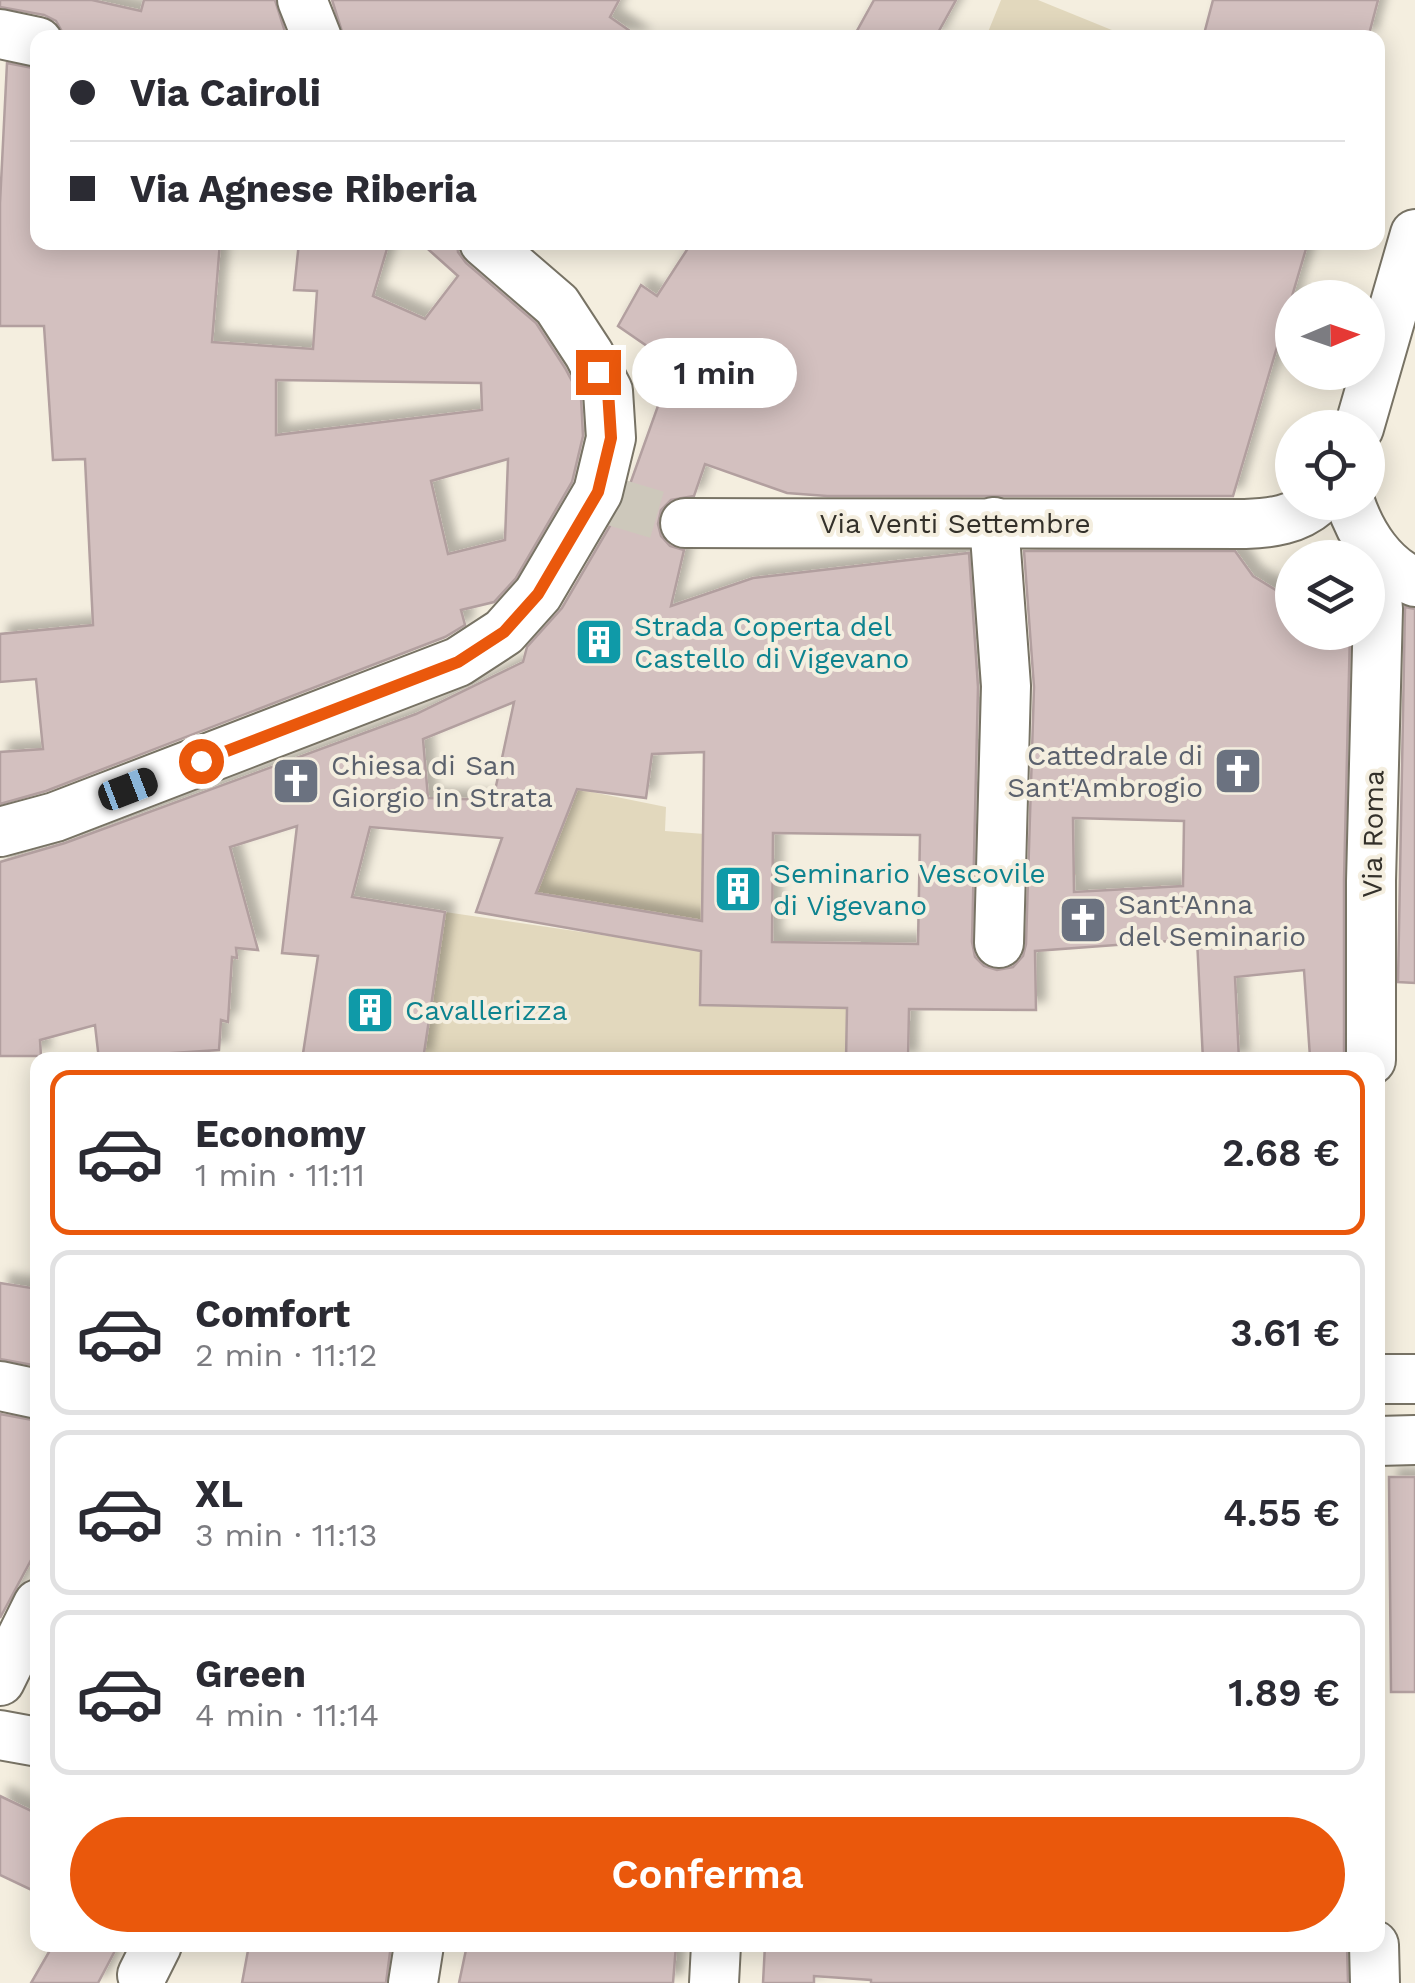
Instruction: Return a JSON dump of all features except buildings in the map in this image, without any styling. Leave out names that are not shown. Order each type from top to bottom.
[{"type":"street","points":[[302,0],[314,30]]},
{"type":"street","points":[[0,34],[30,40]]},
{"type":"street","points":[[1364,410],[1415,234]]},
{"type":"street","points":[[0,832],[55,817],[458,662],[504,632],[538,594],[605,497],[611,438],[608,391],[590,354],[557,305],[493,250]]},
{"type":"street","name":"Via Venti Settembre","points":[[685,523],[1281,520]]},
{"type":"street","points":[[1356,520],[1401,591]]},
{"type":"street","points":[[994,522],[1006,686],[999,943]]},
{"type":"street","name":"Via Roma","points":[[1371,1052],[1371,881],[1401,591]]},
{"type":"street","points":[[1385,1379],[1415,1380]]},
{"type":"street","points":[[0,1386],[30,1392]]},
{"type":"street","points":[[1385,1441],[1415,1440]]},
{"type":"street","points":[[0,1682],[30,1620]]},
{"type":"street","points":[[0,1735],[30,1741]]},
{"type":"street","points":[[413,1983],[418,1952]]},
{"type":"street","points":[[714,1983],[716,1952]]},
{"type":"street","points":[[1374,1952],[1374,1983]]},
{"type":"shaded area","points":[[1001,0],[1038,0],[1112,30],[989,30]]},
{"type":"shaded area","points":[[577,789],[666,807],[665,831],[705,834],[700,1005],[847,1008],[846,1052],[424,1052],[445,912],[657,943],[663,914],[536,893]]},
{"type":"tunnel","points":[[611,501],[685,523]]},
{"type":"place","name":"Strada Coperta del Castello di Vigevano","points":[[599,642]]},
{"type":"place","name":"Cattedrale di Sant'Ambrogio","points":[[1238,771]]},
{"type":"place","name":"Chiesa di San Giorgio in Strata","points":[[296,781]]},
{"type":"place","name":"Seminario Vescovile di Vigevano","points":[[738,889]]},
{"type":"place","name":"Sant'Anna del Seminario","points":[[1083,920]]},
{"type":"place","name":"Cavallerizza","points":[[370,1010]]},
{"type":"route","points":[[201,761],[458,662],[504,632],[538,594],[598,492],[611,438],[608,391],[598,372]]}]
